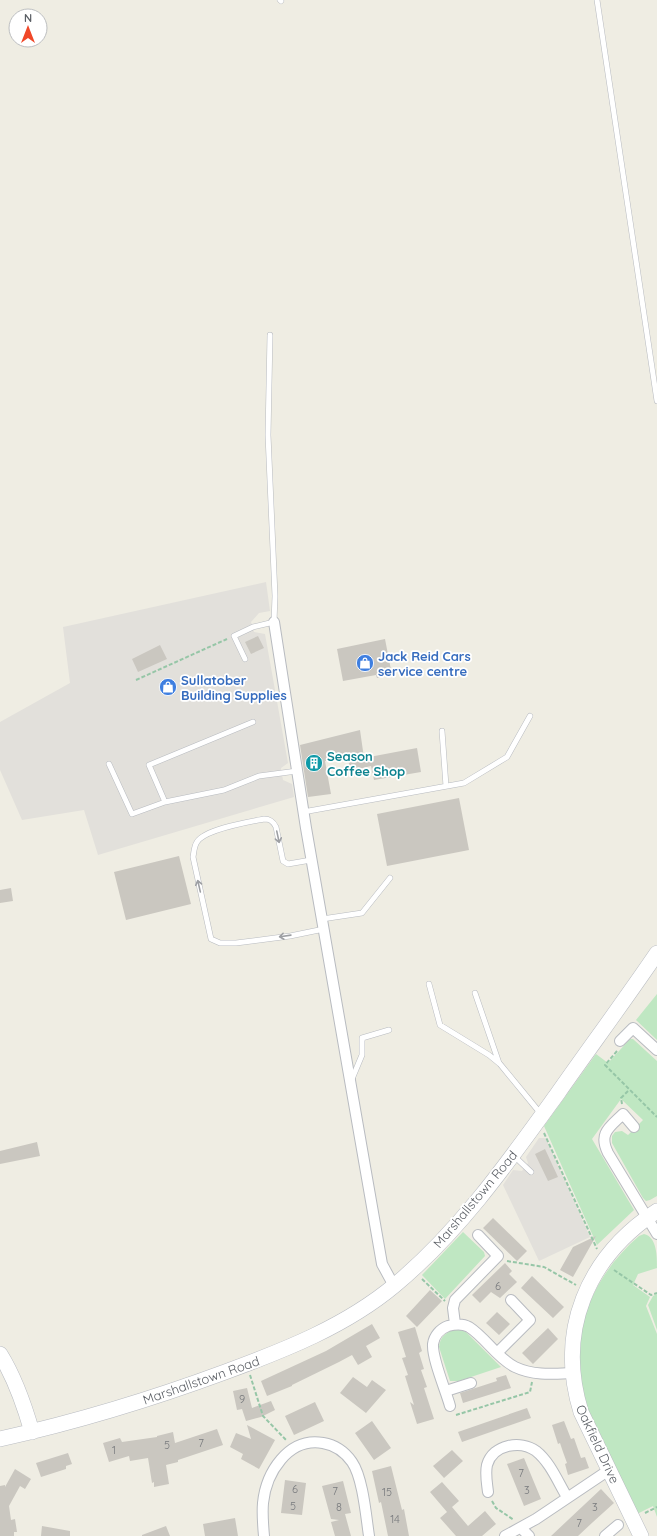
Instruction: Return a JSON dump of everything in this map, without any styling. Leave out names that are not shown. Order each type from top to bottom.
[{"type":"main road","name":"Marshallstown Road","points":[[0,1439],[114,1410],[286,1349],[328,1330],[394,1286],[454,1229],[494,1181],[657,954]]},
{"type":"main road","name":"Oakfield Drive","points":[[641,1536],[581,1412],[576,1397],[572,1373],[572,1345],[573,1333],[579,1308],[585,1291],[603,1262],[624,1237],[652,1214]]},
{"type":"main road","points":[[0,1354],[8,1366],[20,1391],[32,1432]]},
{"type":"street","points":[[274,622],[311,860],[382,1264],[394,1286]]},
{"type":"street","points":[[620,1041],[633,1028],[657,1050]]},
{"type":"street","points":[[634,1127],[622,1114],[606,1132],[604,1145],[652,1214],[657,1234]]},
{"type":"street","points":[[454,1324],[453,1303],[457,1297],[498,1256],[478,1235]]},
{"type":"street","points":[[498,1353],[530,1320],[511,1300]]},
{"type":"street","points":[[450,1406],[435,1358],[433,1343],[439,1332],[454,1324],[464,1325],[469,1328],[513,1366],[534,1373],[572,1373]]},
{"type":"street","points":[[446,1391],[471,1383]]},
{"type":"street","points":[[264,1536],[262,1513],[266,1489],[275,1466],[284,1455],[294,1448],[320,1442],[335,1447],[345,1453],[352,1462],[360,1480],[369,1536]]},
{"type":"street","points":[[488,1492],[486,1471],[489,1460],[496,1452],[510,1446],[521,1445],[530,1448],[540,1455],[546,1462],[567,1497]]},
{"type":"street","points":[[505,1536],[522,1527],[609,1470]]},
{"type":"street","points":[[605,1536],[618,1525]]},
{"type":"street","points":[[522,1527],[528,1536]]},
{"type":"lane","points":[[597,0],[657,401]]},
{"type":"lane","points":[[245,659],[234,636],[253,627],[274,622],[275,596],[268,435],[270,335]]},
{"type":"lane","points":[[303,812],[464,783],[507,757],[530,716]]},
{"type":"lane","points":[[165,802],[149,765],[254,722]]},
{"type":"lane","points":[[442,730],[446,786]]},
{"type":"lane","points":[[109,764],[132,814],[165,802],[224,790],[259,776],[297,771]]},
{"type":"lane","points":[[311,860],[288,864],[285,863],[283,861],[276,827],[269,819],[206,834],[197,841],[194,848],[193,857],[211,939],[216,942],[236,943],[290,936],[324,929]]},
{"type":"lane","points":[[322,919],[362,913],[390,878]]},
{"type":"lane","points":[[429,984],[440,1025],[489,1055],[500,1064],[540,1117]]},
{"type":"lane","points":[[475,993],[500,1064]]},
{"type":"lane","points":[[350,1081],[362,1055],[362,1038],[389,1030]]},
{"type":"lane","points":[[513,1155],[532,1172]]},
{"type":"path","points":[[136,680],[234,636]]},
{"type":"path","points":[[620,1041],[621,1045],[605,1065],[657,1117]]},
{"type":"path","points":[[622,1114],[621,1098],[629,1090]]},
{"type":"path","points":[[540,1117],[603,1262],[651,1295],[657,1293]]},
{"type":"path","points":[[495,1259],[544,1267],[585,1291]]},
{"type":"path","points":[[412,1270],[453,1308]]},
{"type":"path","points":[[246,1364],[263,1416],[294,1448]]},
{"type":"path","points":[[450,1406],[453,1416],[530,1392],[534,1373]]},
{"type":"path","points":[[488,1492],[496,1508],[522,1527]]},
{"type":"shaded area","points":[[266,582],[270,611],[259,613],[251,622],[254,632],[265,634],[288,763],[281,768],[283,780],[292,784],[294,797],[98,855],[84,810],[22,820],[0,770],[0,722],[70,683],[63,627]]},
{"type":"shaded area","points":[[539,1138],[546,1139],[590,1237],[539,1261],[503,1185],[513,1170],[522,1171],[528,1163],[526,1157]]},
{"type":"green space","points":[[657,994],[657,1040],[636,1020]]},
{"type":"green space","points":[[630,1039],[633,1039],[657,1061],[657,1196],[646,1201],[643,1198],[612,1143],[612,1136],[615,1132],[622,1131],[628,1135],[643,1120],[621,1099],[592,1139],[634,1210],[597,1245],[544,1126],[596,1054],[608,1063]]},
{"type":"green space","points":[[463,1232],[484,1252],[485,1256],[445,1299],[422,1275]]},
{"type":"green space","points":[[644,1234],[652,1239],[654,1243],[657,1268],[638,1274],[633,1285],[650,1297],[646,1306],[657,1334],[657,1517],[653,1506],[635,1515],[594,1428],[585,1403],[580,1379],[579,1356],[581,1334],[586,1312],[595,1291],[607,1271],[622,1253],[639,1236]]},
{"type":"green space","points":[[657,1294],[657,1330],[648,1305],[653,1296]]},
{"type":"green space","points":[[458,1329],[466,1332],[501,1367],[459,1381],[450,1381],[439,1347],[441,1340],[445,1335]]},
{"type":"building","points":[[258,636],[264,648],[251,654],[245,642]]},
{"type":"building","name":"Jack Reid Cars service centre","points":[[385,639],[392,675],[377,678],[376,675],[343,681],[337,649]]},
{"type":"building","points":[[160,645],[167,659],[138,672],[132,659]]},
{"type":"building","name":"Season Coffee Shop","points":[[360,730],[364,758],[417,748],[421,772],[374,780],[371,766],[350,771],[348,757],[325,761],[331,794],[308,797],[300,745]]},
{"type":"building","points":[[459,798],[469,850],[387,866],[377,814]]},
{"type":"building","points":[[179,856],[191,904],[126,920],[114,872]]},
{"type":"building","points":[[11,888],[13,901],[0,903],[0,890]]},
{"type":"building","points":[[37,1142],[40,1156],[0,1164],[0,1151]]},
{"type":"building","points":[[545,1149],[558,1177],[548,1181],[535,1154]]},
{"type":"building","points":[[493,1218],[527,1251],[517,1261],[483,1228]]},
{"type":"building","points":[[596,1236],[573,1277],[560,1270],[573,1247]]},
{"type":"building","points":[[505,1263],[512,1271],[509,1274],[517,1282],[500,1298],[491,1292],[480,1303],[472,1295]]},
{"type":"building","points":[[532,1276],[564,1307],[553,1318],[521,1288]]},
{"type":"building","points":[[430,1290],[442,1301],[417,1327],[406,1316]]},
{"type":"building","points":[[497,1312],[510,1324],[499,1335],[486,1323]]},
{"type":"building","points":[[372,1324],[380,1338],[366,1346],[372,1357],[358,1365],[352,1355],[292,1386],[267,1396],[261,1381],[326,1351]]},
{"type":"building","points":[[415,1327],[422,1351],[419,1353],[424,1369],[421,1370],[427,1387],[424,1388],[434,1419],[417,1424],[410,1402],[414,1405],[405,1376],[408,1375],[402,1358],[406,1357],[398,1332]]},
{"type":"building","points":[[548,1328],[558,1339],[533,1364],[522,1353]]},
{"type":"building","points":[[506,1375],[511,1388],[463,1403],[460,1393],[497,1381],[496,1378]]},
{"type":"building","points":[[353,1377],[367,1387],[372,1380],[386,1390],[366,1413],[340,1393]]},
{"type":"building","points":[[247,1388],[252,1408],[271,1401],[275,1410],[261,1417],[246,1421],[242,1409],[237,1410],[233,1391]]},
{"type":"building","points":[[315,1402],[324,1421],[294,1435],[285,1416]]},
{"type":"building","points":[[527,1408],[531,1418],[462,1442],[458,1432]]},
{"type":"building","points":[[372,1421],[391,1448],[374,1460],[355,1433]]},
{"type":"building","points":[[564,1421],[571,1439],[574,1438],[581,1458],[585,1457],[589,1468],[568,1475],[565,1464],[567,1463],[560,1443],[558,1444],[552,1425]]},
{"type":"building","points":[[247,1425],[275,1440],[259,1469],[241,1459],[243,1454],[230,1447],[236,1433],[251,1439]]},
{"type":"building","points":[[217,1429],[223,1445],[166,1465],[169,1484],[154,1487],[148,1458],[130,1461],[129,1456],[109,1462],[103,1443],[120,1438],[122,1442],[157,1437],[173,1432],[175,1443]]},
{"type":"building","points":[[452,1450],[463,1461],[444,1478],[433,1466]]},
{"type":"building","points":[[68,1453],[72,1464],[66,1466],[66,1469],[41,1477],[36,1463]]},
{"type":"building","points":[[524,1458],[541,1499],[524,1506],[507,1464]]},
{"type":"building","points":[[391,1466],[402,1510],[404,1509],[409,1536],[388,1536],[381,1502],[379,1503],[372,1471]]},
{"type":"building","points":[[15,1469],[31,1479],[25,1489],[20,1486],[9,1506],[11,1520],[15,1519],[17,1532],[14,1532],[14,1536],[0,1536],[0,1486],[5,1485],[5,1487]]},
{"type":"building","points":[[285,1480],[306,1483],[302,1515],[281,1513]]},
{"type":"building","points":[[343,1481],[351,1513],[345,1514],[351,1536],[335,1536],[331,1522],[339,1520],[331,1519],[322,1486]]},
{"type":"building","points":[[442,1482],[459,1501],[452,1507],[468,1526],[485,1511],[496,1524],[482,1536],[456,1536],[440,1518],[447,1512],[430,1492]]},
{"type":"building","points":[[601,1489],[614,1503],[578,1536],[551,1536]]},
{"type":"building","points":[[235,1518],[238,1536],[205,1536],[203,1524]]},
{"type":"building","points":[[42,1526],[70,1531],[70,1536],[41,1536]]},
{"type":"building","points":[[166,1526],[170,1536],[142,1536],[142,1535]]},
{"type":"place","name":"Jack Reid Cars service centre","points":[[365,663]]},
{"type":"place","name":"Sullatober Building Supplies","points":[[168,687]]},
{"type":"place","name":"Season Coffee Shop","points":[[314,763]]}]
